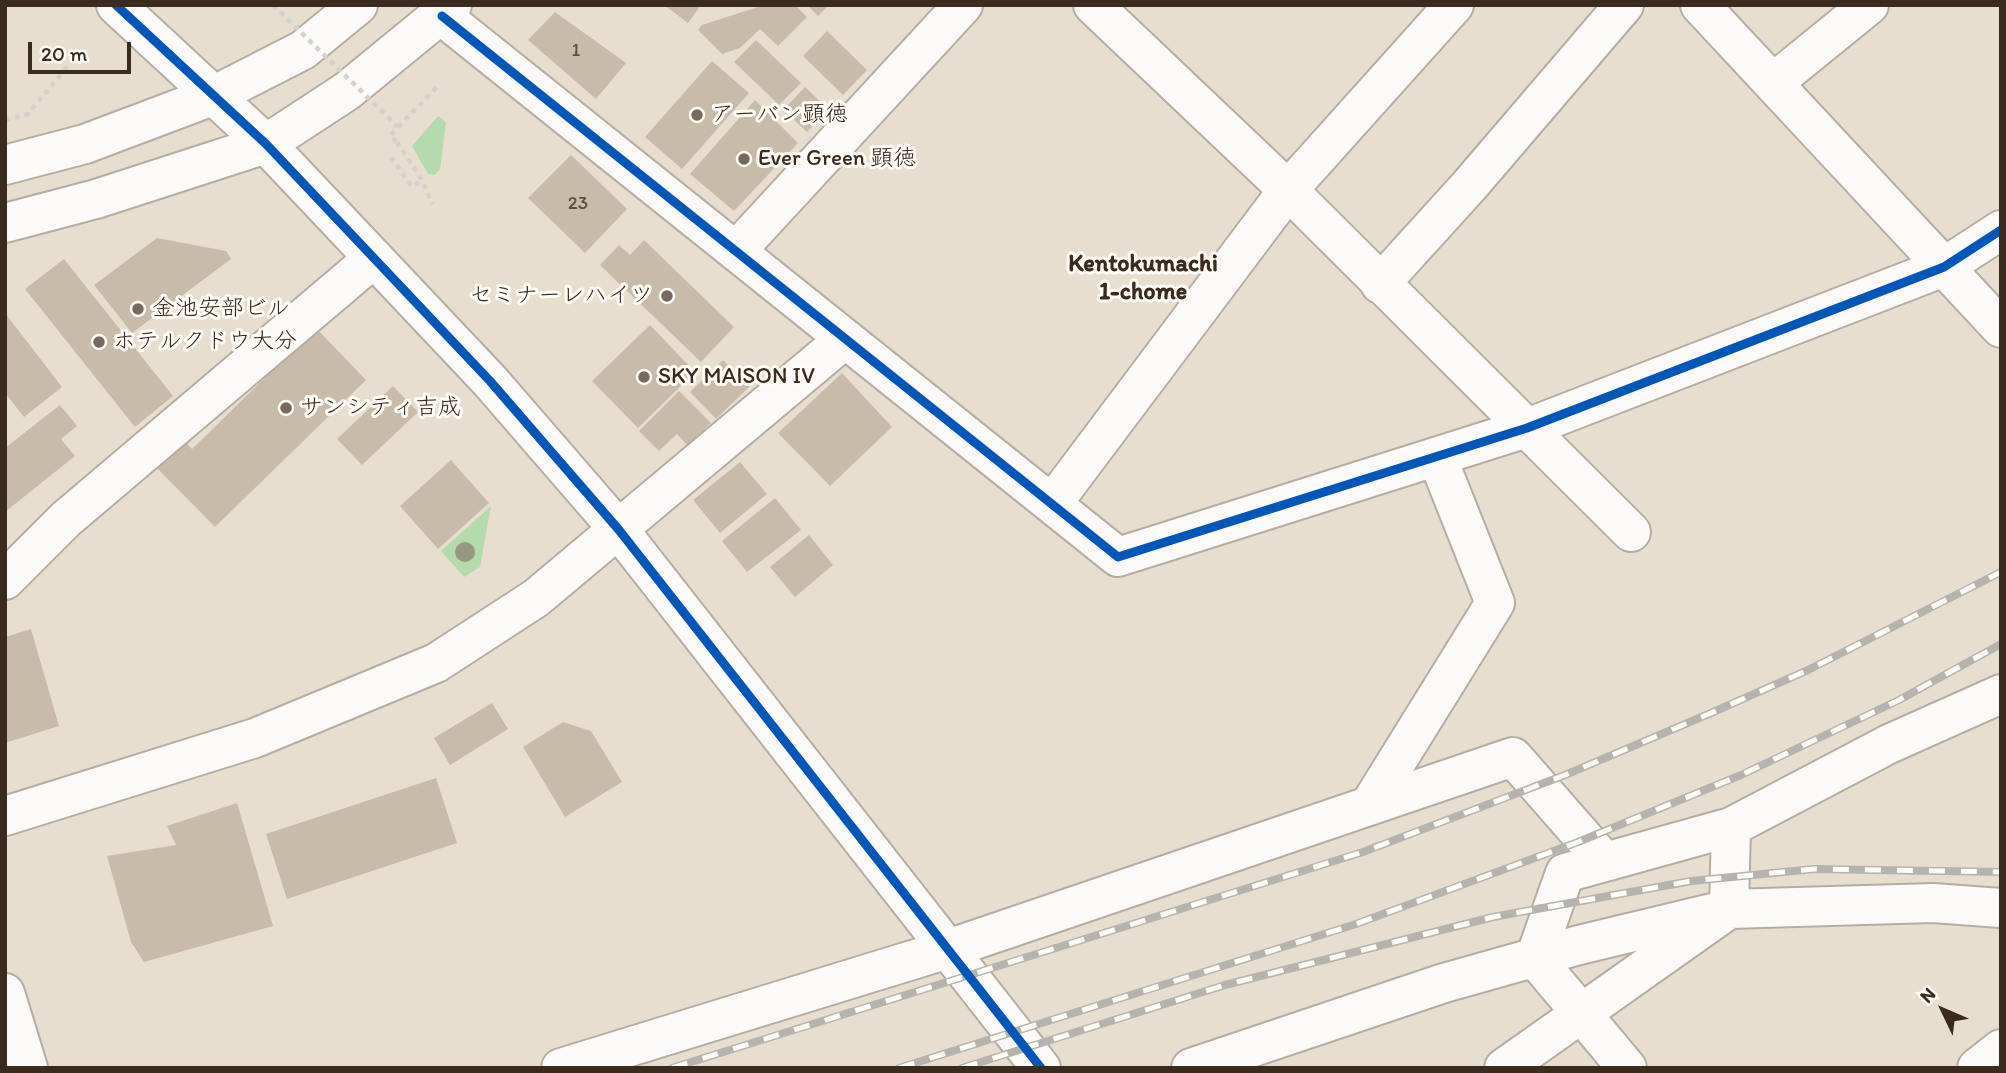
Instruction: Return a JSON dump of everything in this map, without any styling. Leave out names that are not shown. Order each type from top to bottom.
[{"type":"main road","points":[[116,5],[266,144],[490,382],[619,530],[1041,1068]]},
{"type":"main road","points":[[5,165],[85,144],[215,95],[303,50],[358,5]]},
{"type":"main road","points":[[736,251],[963,5]]},
{"type":"main road","points":[[1093,5],[1288,190],[1631,532]]},
{"type":"main road","points":[[1052,504],[1288,190],[1454,5]]},
{"type":"main road","points":[[1380,284],[1469,186],[1624,5]]},
{"type":"main road","points":[[1700,5],[2001,328]]},
{"type":"main road","points":[[1773,83],[1869,5]]},
{"type":"main road","points":[[5,223],[96,199],[266,144],[347,91],[447,10],[736,251],[1118,557],[1527,428],[1944,267],[2001,230]]},
{"type":"main road","points":[[5,580],[66,519],[374,258]]},
{"type":"main road","points":[[5,816],[255,738],[436,663],[536,598],[845,339]]},
{"type":"main road","points":[[1369,806],[1495,603],[1437,457]]},
{"type":"main road","points":[[1535,958],[1565,873],[1731,827],[1889,744],[2001,694]]},
{"type":"main road","points":[[561,1068],[948,949],[1513,757],[1605,862]]},
{"type":"main road","points":[[1729,909],[1731,827]]},
{"type":"main road","points":[[1191,1068],[1444,983],[1579,945],[1729,909],[1933,903],[2001,908]]},
{"type":"main road","points":[[1504,1068],[1729,909]]},
{"type":"main road","points":[[1535,958],[1627,1068]]},
{"type":"main road","points":[[5,993],[28,1068]]},
{"type":"main road","points":[[1977,1068],[2001,1049]]},
{"type":"path","points":[[273,5],[398,127]]},
{"type":"path","points":[[5,120],[29,114],[82,48]]},
{"type":"path","points":[[432,204],[422,180],[397,142],[390,136],[440,84]]},
{"type":"path","points":[[391,157],[412,187],[422,180]]},
{"type":"green space","points":[[438,116],[446,122],[440,170],[434,175],[428,174],[412,146]]},
{"type":"green space","points":[[491,506],[480,567],[464,577],[441,551]]},
{"type":"building","points":[[664,5],[701,5],[688,23]]},
{"type":"building","points":[[764,5],[795,5],[807,17],[778,46],[760,29],[740,48],[722,54],[698,30],[702,25]]},
{"type":"building","points":[[807,5],[829,5],[818,16]]},
{"type":"building","points":[[555,12],[626,63],[596,99],[528,40]]},
{"type":"building","points":[[827,31],[867,70],[843,95],[803,56]]},
{"type":"building","points":[[756,40],[801,83],[779,105],[734,62]]},
{"type":"building","name":"アーバン顕徳","points":[[712,61],[749,93],[682,169],[645,137]]},
{"type":"building","points":[[805,87],[829,110],[807,132],[783,110]]},
{"type":"building","name":"Ever Green 顕徳","points":[[755,100],[798,143],[734,211],[690,174]]},
{"type":"building","points":[[571,155],[627,209],[585,253],[528,198]]},
{"type":"building","name":"金池安部ビル","points":[[157,238],[226,251],[231,259],[132,333],[94,285]]},
{"type":"building","name":"セミナーレハイツ","points":[[644,240],[734,327],[701,362],[600,265],[619,245],[630,255]]},
{"type":"building","name":"ホテルクドウ大分","points":[[64,259],[173,396],[135,427],[25,289]]},
{"type":"building","points":[[5,313],[62,387],[24,417],[5,393]]},
{"type":"building","name":"SKY MAISON IV","points":[[650,325],[695,372],[638,428],[592,381]]},
{"type":"building","name":"サンシティ吉成","points":[[316,328],[366,380],[215,527],[152,463],[180,436],[192,449]]},
{"type":"building","points":[[723,360],[750,386],[716,419],[690,392]]},
{"type":"building","points":[[842,373],[892,427],[830,486],[778,433]]},
{"type":"building","points":[[393,386],[418,412],[362,465],[337,439]]},
{"type":"building","points":[[679,391],[711,423],[688,446],[677,434],[659,451],[639,431]]},
{"type":"building","points":[[60,405],[77,426],[61,439],[75,456],[5,512],[5,448]]},
{"type":"building","points":[[451,460],[489,503],[438,549],[400,506]]},
{"type":"building","points":[[740,462],[767,494],[720,533],[693,500]]},
{"type":"building","points":[[775,498],[801,530],[747,572],[722,541]]},
{"type":"building","points":[[809,535],[833,565],[795,597],[770,567]]},
{"type":"building","points":[[31,629],[59,726],[5,743],[5,637]]},
{"type":"building","points":[[492,703],[508,729],[450,765],[434,738]]},
{"type":"building","points":[[563,722],[591,731],[622,782],[565,817],[523,747]]},
{"type":"building","points":[[436,778],[457,843],[287,899],[266,834]]},
{"type":"building","points":[[237,803],[273,926],[144,962],[131,942],[107,856],[176,845],[167,826]]},
{"type":"railway","points":[[672,1068],[1363,852],[1565,775],[1711,713],[1808,670],[2001,572]]},
{"type":"railway","points":[[899,1068],[1356,924],[1578,842],[1741,775],[1899,700],[2001,644]]},
{"type":"railway","points":[[962,1068],[1225,985],[1493,917],[1691,881],[1814,869],[2001,872]]},
{"type":"cycle path","points":[[116,5],[266,144],[490,381],[619,530],[1041,1068]]},
{"type":"cycle path","points":[[442,16],[1118,557],[1527,428],[1944,267],[2001,230]]},
{"type":"place","name":"アーバン顕徳","points":[[697,115]]},
{"type":"place","name":"Ever Green 顕徳","points":[[744,159]]},
{"type":"place","name":"セミナーレハイツ","points":[[667,296]]},
{"type":"place","name":"金池安部ビル","points":[[138,309]]},
{"type":"place","name":"ホテルクドウ大分","points":[[99,342]]},
{"type":"place","name":"SKY MAISON IV","points":[[644,377]]},
{"type":"place","name":"サンシティ吉成","points":[[286,408]]},
{"type":"district","name":"Kentokumachi 1-chome","points":[[1143,279]]}]
